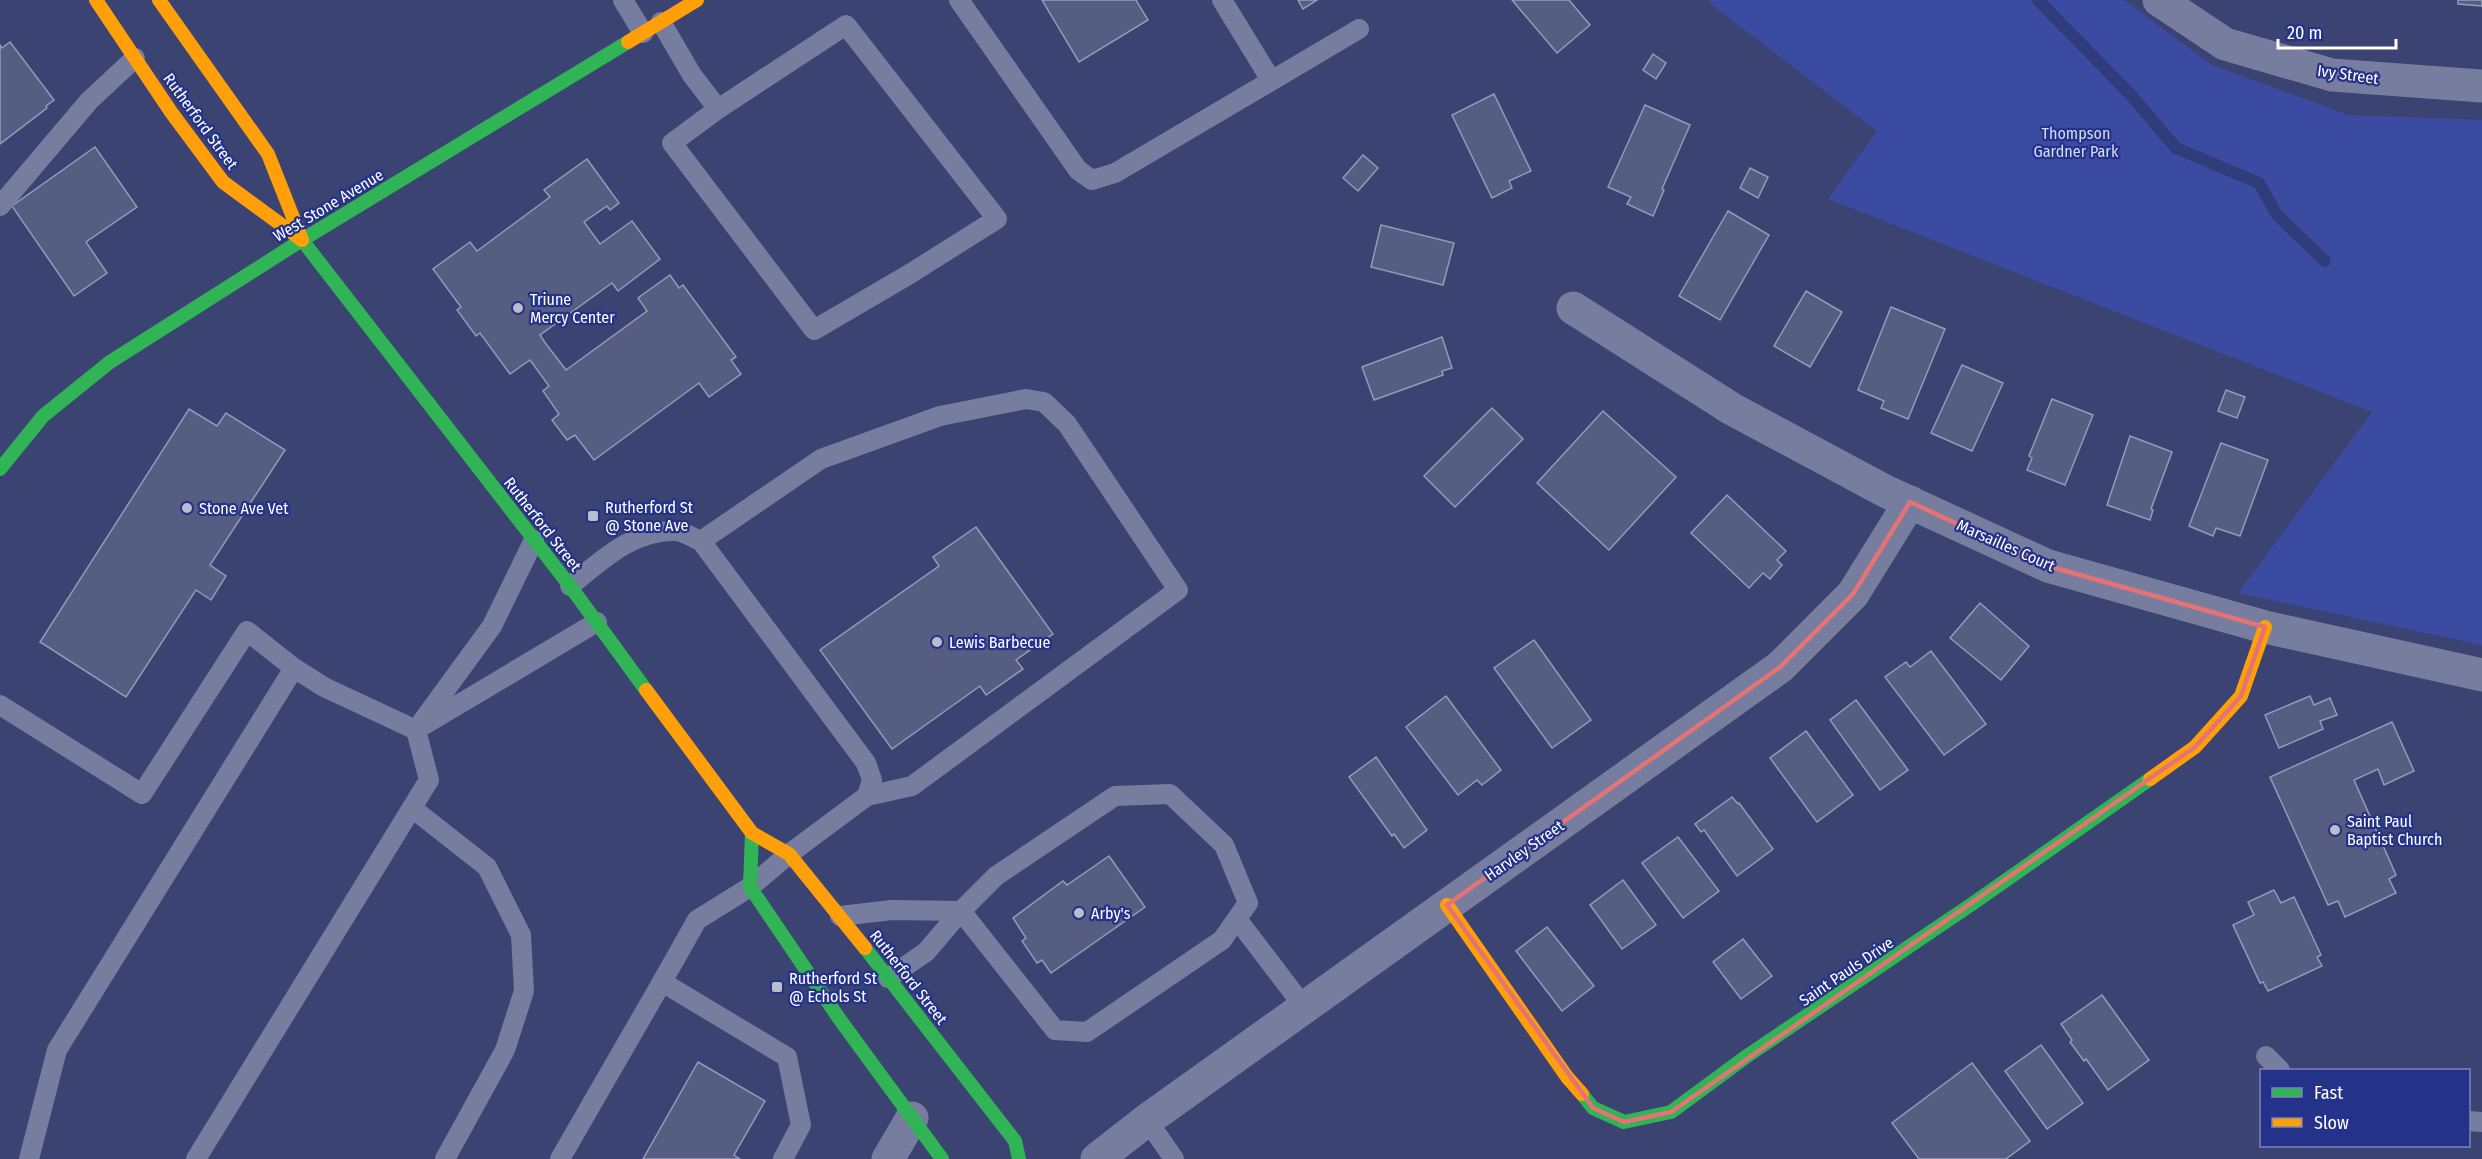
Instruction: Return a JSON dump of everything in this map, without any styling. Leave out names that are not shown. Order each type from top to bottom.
[{"type":"main road","name":"Rutherford Street","points":[[96,0],[171,112],[223,182],[302,240],[570,586],[752,833],[789,854],[840,916],[1015,1141],[1019,1159]]},
{"type":"main road","name":"Rutherford Street","points":[[159,0],[268,154],[302,240]]},
{"type":"main road","name":"West Stone Avenue","points":[[0,469],[43,416],[110,362],[302,240],[697,0]]},
{"type":"main road","name":"Saint Pauls Drive","points":[[1447,905],[1567,1077],[1593,1107],[1624,1122],[1671,1112],[1747,1056],[1981,898],[2195,747],[2241,696],[2265,627]]},
{"type":"main road","points":[[752,833],[750,886],[837,1017],[942,1159]]},
{"type":"street","name":"Ivy Street","points":[[2159,0],[2225,44],[2332,75],[2482,86]]},
{"type":"street","name":"Marsailles Court","points":[[1573,308],[1732,408],[1910,502],[2048,566],[2265,627],[2482,675]]},
{"type":"street","name":"Harvley Street","points":[[1097,1159],[1147,1120],[1780,667],[1852,594],[1910,502]]},
{"type":"street","points":[[888,1159],[912,1118]]},
{"type":"lane","points":[[623,0],[643,33]]},
{"type":"lane","points":[[959,0],[1078,170],[1092,180],[1115,173],[1359,29]]},
{"type":"lane","points":[[1222,0],[1271,80]]},
{"type":"lane","points":[[661,22],[692,75],[718,109]]},
{"type":"lane","points":[[846,25],[997,219],[814,330],[672,143],[718,109],[846,25]]},
{"type":"lane","points":[[0,206],[89,101],[135,58]]},
{"type":"lane","points":[[560,1159],[696,920],[750,886],[867,796],[912,786],[1178,590],[1067,424],[1044,402],[1026,399],[940,416],[821,459],[701,541]]},
{"type":"lane","points":[[570,586],[612,553],[644,534],[677,531],[701,541],[866,763],[872,780],[867,796]]},
{"type":"lane","points":[[416,730],[492,626],[534,540]]},
{"type":"lane","points":[[416,730],[597,622]]},
{"type":"lane","points":[[0,705],[142,794],[247,631],[294,668],[324,687],[416,730]]},
{"type":"lane","points":[[29,1159],[57,1050],[294,668]]},
{"type":"lane","points":[[196,1159],[429,780],[416,730]]},
{"type":"lane","points":[[888,978],[926,952],[960,911],[996,876],[1115,796],[1170,794],[1224,845],[1248,903],[1222,940],[1087,1032],[1055,1030],[960,911]]},
{"type":"lane","points":[[412,808],[487,867],[521,935],[524,991],[505,1050],[445,1159]]},
{"type":"lane","points":[[840,916],[892,910],[960,911]]},
{"type":"lane","points":[[1237,919],[1304,1007]]},
{"type":"lane","points":[[662,982],[788,1057],[801,1125],[783,1159]]},
{"type":"lane","points":[[2266,1056],[2278,1069]]},
{"type":"lane","points":[[1147,1120],[1174,1159]]},
{"type":"highlighted area","points":[[1910,502],[2048,566],[2265,627],[2241,696],[2195,747],[1671,1112],[1624,1122],[1593,1108],[1447,905],[1780,667],[1853,594]]},
{"type":"green space","name":"Thompson Gardner Park","points":[[1711,0],[2124,0],[2212,65],[2349,115],[2482,120],[2482,645],[2238,593],[2372,412],[1828,199],[1877,131],[1708,2]]},
{"type":"building","points":[[1042,0],[1136,0],[1148,20],[1079,62]]},
{"type":"building","points":[[1298,0],[1317,0],[1303,9]]},
{"type":"building","points":[[1512,0],[1569,0],[1590,25],[1557,53]]},
{"type":"building","points":[[2458,0],[2482,0],[2482,6],[2458,4]]},
{"type":"building","points":[[10,42],[54,100],[0,144],[0,45],[2,48]]},
{"type":"building","points":[[1653,54],[1666,63],[1656,79],[1643,70]]},
{"type":"building","points":[[1494,94],[1531,171],[1509,181],[1512,188],[1492,198],[1452,115]]},
{"type":"building","points":[[1645,105],[1690,125],[1662,189],[1664,190],[1653,216],[1627,204],[1631,197],[1608,187]]},
{"type":"building","points":[[95,147],[137,207],[86,242],[107,273],[74,296],[12,206]]},
{"type":"building","points":[[1363,155],[1378,168],[1358,191],[1343,178]]},
{"type":"building","name":"Triune Mercy Center","points":[[587,159],[619,203],[610,210],[607,206],[584,222],[600,244],[632,221],[660,259],[618,291],[612,283],[540,335],[546,344],[566,370],[647,311],[638,298],[670,275],[679,288],[683,285],[736,357],[731,360],[741,374],[709,397],[699,383],[594,460],[575,435],[567,440],[552,420],[559,414],[543,391],[549,386],[530,360],[510,374],[480,333],[476,336],[457,310],[461,307],[433,269],[470,242],[477,251],[550,197],[544,190]]},
{"type":"building","points":[[1750,168],[1768,177],[1758,198],[1740,188]]},
{"type":"building","points":[[1728,211],[1769,235],[1720,320],[1679,296]]},
{"type":"building","points":[[1381,225],[1454,243],[1443,285],[1371,267]]},
{"type":"building","points":[[1806,291],[1842,312],[1810,367],[1774,346]]},
{"type":"building","points":[[1891,307],[1945,329],[1908,419],[1881,408],[1884,401],[1858,390]]},
{"type":"building","points":[[1442,337],[1452,368],[1442,371],[1443,375],[1374,400],[1362,367]]},
{"type":"building","points":[[1962,365],[2003,383],[1972,451],[1931,433]]},
{"type":"building","points":[[2226,390],[2245,397],[2237,418],[2218,411]]},
{"type":"building","points":[[2052,399],[2093,415],[2065,485],[2027,470],[2032,458],[2029,456]]},
{"type":"building","points":[[1492,408],[1523,439],[1455,507],[1424,476]]},
{"type":"building","name":"Stone Ave Vet","points":[[189,409],[217,426],[226,413],[285,450],[210,565],[226,576],[211,600],[196,590],[126,697],[40,642]]},
{"type":"building","points":[[1603,411],[1676,477],[1609,550],[1537,483]]},
{"type":"building","points":[[2130,436],[2172,452],[2151,509],[2153,510],[2150,520],[2107,505]]},
{"type":"building","points":[[2221,443],[2268,460],[2240,536],[2216,528],[2213,536],[2189,526]]},
{"type":"building","points":[[1727,495],[1786,551],[1777,560],[1782,565],[1770,579],[1763,573],[1749,588],[1691,533]]},
{"type":"building","name":"Lewis Barbecue","points":[[976,527],[1053,634],[1016,660],[1023,669],[986,695],[980,686],[892,749],[820,650],[939,566],[933,557]]},
{"type":"building","points":[[1980,603],[2029,646],[2001,680],[1950,638]]},
{"type":"building","points":[[1534,640],[1591,720],[1552,748],[1494,668]]},
{"type":"building","points":[[1931,651],[1986,724],[1944,755],[1885,677],[1906,662],[1910,667]]},
{"type":"building","points":[[1446,696],[1501,770],[1482,785],[1477,780],[1458,795],[1406,727]]},
{"type":"building","points":[[2310,696],[2314,705],[2330,698],[2337,715],[2320,721],[2323,729],[2279,748],[2265,715]]},
{"type":"building","points":[[1856,700],[1908,770],[1880,790],[1830,720]]},
{"type":"building","name":"Saint Paul Baptist Church","points":[[2392,722],[2414,771],[2384,785],[2378,769],[2354,780],[2396,875],[2389,879],[2396,893],[2345,917],[2338,901],[2328,905],[2270,777]]},
{"type":"building","points":[[1806,731],[1853,795],[1817,822],[1770,758]]},
{"type":"building","points":[[1376,757],[1427,830],[1404,848],[1394,834],[1392,836],[1349,777]]},
{"type":"building","points":[[1732,797],[1773,849],[1737,876],[1704,830],[1701,832],[1695,824]]},
{"type":"building","points":[[1678,837],[1719,891],[1683,918],[1642,863]]},
{"type":"building","name":"Arby's","points":[[1109,856],[1145,907],[1051,973],[1042,960],[1037,963],[1022,941],[1026,938],[1013,918],[1063,881],[1067,885]]},
{"type":"building","points":[[1623,880],[1656,925],[1622,949],[1590,905]]},
{"type":"building","points":[[2274,890],[2281,903],[2294,897],[2321,955],[2317,957],[2322,966],[2268,991],[2263,982],[2260,983],[2233,925],[2254,915],[2248,902]]},
{"type":"building","points":[[1547,927],[1594,986],[1562,1011],[1516,951]]},
{"type":"building","points":[[1743,939],[1772,976],[1741,999],[1713,962]]},
{"type":"building","points":[[2102,995],[2149,1060],[2108,1090],[2086,1059],[2084,1061],[2070,1042],[2072,1040],[2061,1024]]},
{"type":"building","points":[[2041,1045],[2083,1103],[2047,1129],[2005,1071]]},
{"type":"building","points":[[698,1062],[765,1101],[734,1155],[740,1159],[643,1159]]},
{"type":"building","points":[[1972,1063],[2030,1141],[2006,1159],[1919,1159],[1892,1123]]},
{"type":"waterway","points":[[2038,0],[2129,93],[2176,148],[2259,183],[2277,215],[2325,261]]},
{"type":"traffic: fast","points":[[302,240],[628,42]]},
{"type":"traffic: fast","points":[[0,469],[43,416],[110,362],[302,240]]},
{"type":"traffic: fast","points":[[302,240],[570,586],[646,690]]},
{"type":"traffic: fast","points":[[1582,1094],[1593,1108],[1624,1122],[1671,1112],[1747,1056],[1972,904],[2150,779]]},
{"type":"traffic: fast","points":[[752,833],[750,887],[838,1017],[942,1159]]},
{"type":"traffic: fast","points":[[865,948],[1015,1141],[1019,1159]]},
{"type":"traffic: slow","points":[[96,0],[171,112],[223,182],[302,240]]},
{"type":"traffic: slow","points":[[159,0],[268,154],[302,240]]},
{"type":"traffic: slow","points":[[628,42],[697,0]]},
{"type":"traffic: slow","points":[[2150,779],[2195,747],[2241,696],[2265,627]]},
{"type":"traffic: slow","points":[[646,690],[752,833],[789,854],[865,948]]},
{"type":"traffic: slow","points":[[1447,905],[1567,1077],[1582,1094]]},
{"type":"place","name":"Triune Mercy Center","points":[[518,308]]},
{"type":"place","name":"Stone Ave Vet","points":[[187,508]]},
{"type":"place","name":"Rutherford St @ Stone Ave","points":[[593,516]]},
{"type":"place","name":"Lewis Barbecue","points":[[937,642]]},
{"type":"place","name":"Saint Paul Baptist Church","points":[[2335,830]]},
{"type":"place","name":"Arby's","points":[[1079,913]]},
{"type":"place","name":"Rutherford St @ Echols St","points":[[777,987]]}]
